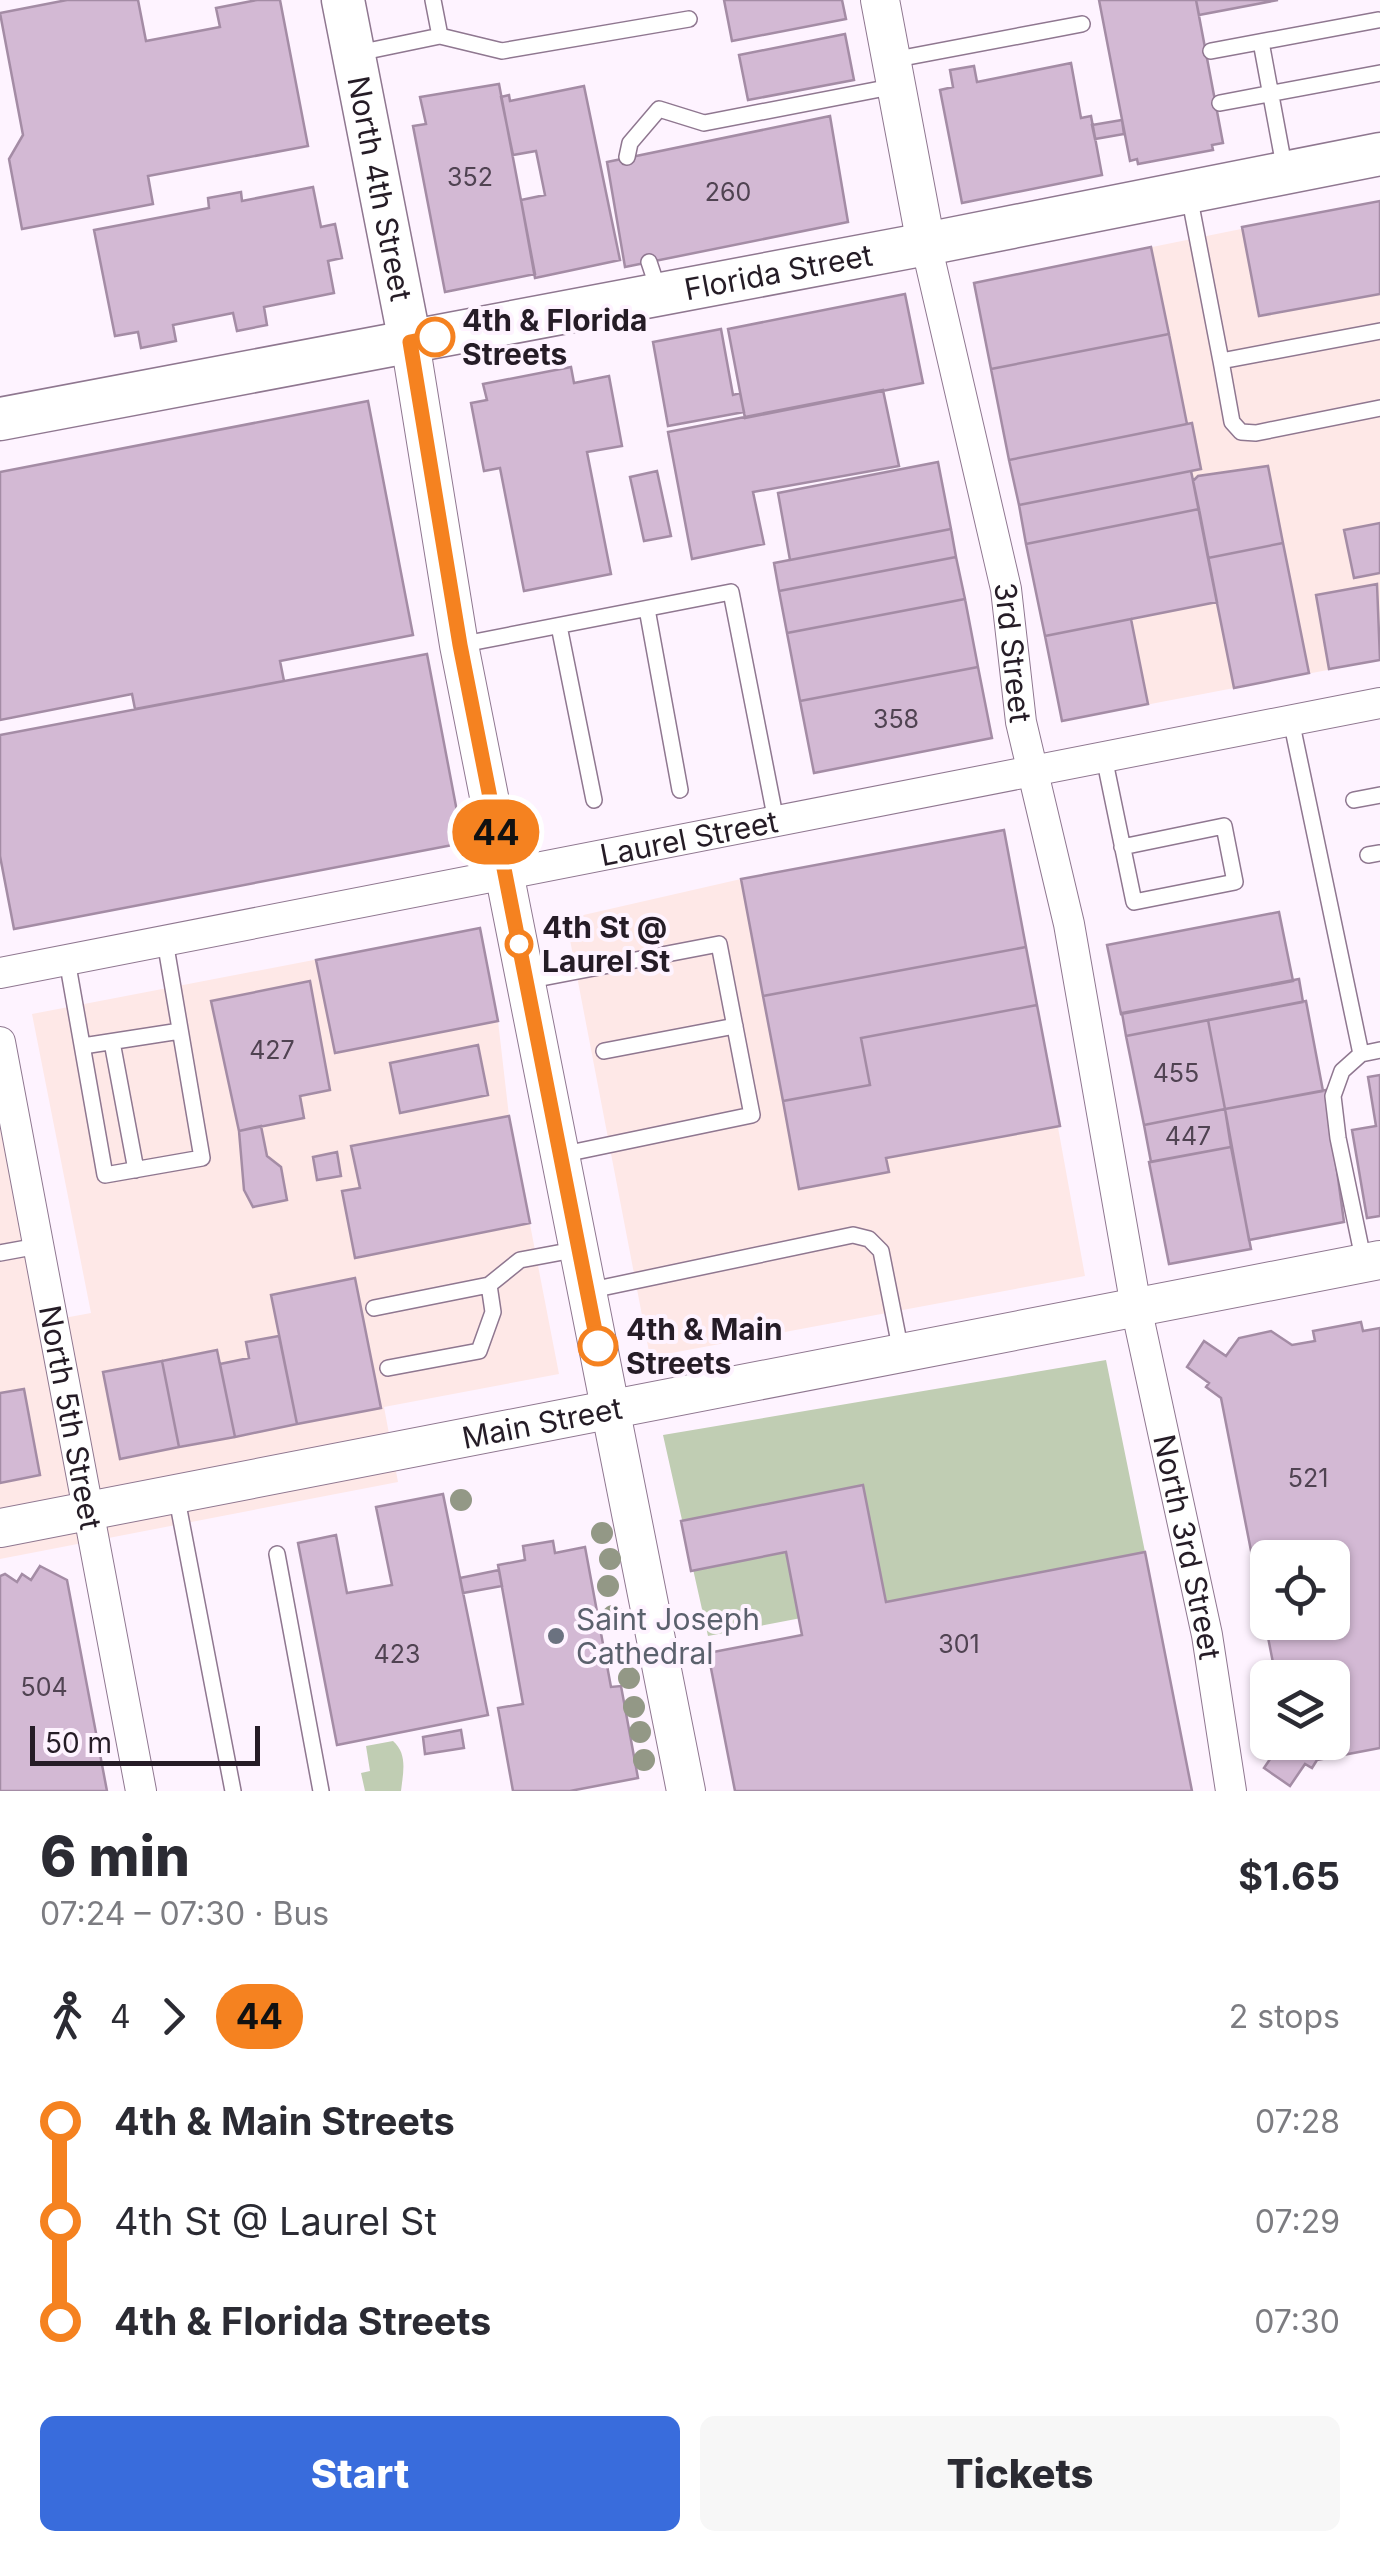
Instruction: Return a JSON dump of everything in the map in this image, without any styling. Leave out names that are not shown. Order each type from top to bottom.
[{"type":"main road","name":"North 4th Street","points":[[344,0],[410,342]]},
{"type":"main road","name":"Florida Street","points":[[0,419],[410,342],[655,278],[926,244],[1380,154]]},
{"type":"street","name":"3rd Street","points":[[880,0],[926,244],[1006,589],[1021,722],[1070,924],[1136,1307]]},
{"type":"street","name":"North 4th Street","points":[[410,342],[460,645],[686,1791]]},
{"type":"street","name":"Laurel Street","points":[[0,973],[1380,703]]},
{"type":"street","name":"North 5th Street","points":[[0,1042],[11,1162],[38,1246],[141,1791]]},
{"type":"street","name":"Main Street","points":[[0,1528],[1372,1261]]},
{"type":"street","name":"North 3rd Street","points":[[1136,1307],[1207,1634],[1232,1791]]},
{"type":"lane","points":[[433,0],[440,36]]},
{"type":"lane","points":[[354,54],[440,36],[502,51],[688,19]]},
{"type":"lane","points":[[1210,52],[1378,20]]},
{"type":"lane","points":[[627,158],[630,143],[659,109],[704,124],[1082,24]]},
{"type":"lane","points":[[1261,42],[1285,172]]},
{"type":"lane","points":[[1220,103],[1380,72]]},
{"type":"lane","points":[[1188,191],[1232,422],[1241,432],[1256,432],[1380,408]]},
{"type":"lane","points":[[1221,361],[1380,331]]},
{"type":"lane","points":[[460,645],[731,592],[776,820]]},
{"type":"lane","points":[[647,609],[680,790]]},
{"type":"lane","points":[[559,626],[594,800]]},
{"type":"lane","points":[[1291,720],[1361,1054]]},
{"type":"lane","points":[[1104,757],[1122,846],[1134,902],[1235,882],[1224,826],[1122,846]]},
{"type":"lane","points":[[1354,800],[1380,796]]},
{"type":"lane","points":[[67,960],[104,1175],[202,1158],[164,941]]},
{"type":"lane","points":[[526,982],[719,944],[752,1114],[560,1155]]},
{"type":"lane","points":[[604,1051],[735,1026]]},
{"type":"lane","points":[[84,1046],[180,1030]]},
{"type":"lane","points":[[112,1042],[136,1170]]},
{"type":"lane","points":[[1372,1261],[1338,1138],[1333,1096],[1342,1072],[1361,1054],[1380,1050]]},
{"type":"lane","points":[[587,1291],[853,1236],[869,1238],[882,1251],[902,1352]]},
{"type":"lane","points":[[0,1254],[38,1246]]},
{"type":"lane","points":[[374,1308],[488,1286],[520,1260],[579,1249]]},
{"type":"lane","points":[[388,1368],[479,1351],[493,1312],[488,1286]]},
{"type":"lane","points":[[176,1494],[233,1791]]},
{"type":"lane","points":[[277,1554],[322,1791]]},
{"type":"shaded area","points":[[1380,201],[1380,660],[1062,721],[974,283]]},
{"type":"shaded area","points":[[1004,830],[1085,1276],[650,1357],[566,919],[741,879]]},
{"type":"shaded area","points":[[480,928],[498,1021],[509,1116],[559,1374],[384,1407],[398,1482],[0,1559],[0,1042],[53,1320],[91,1313],[32,1014]]},
{"type":"green space","points":[[1106,1360],[1145,1552],[708,1636],[663,1435]]},
{"type":"green space","points":[[393,1741],[403,1758],[401,1791],[365,1791],[361,1773],[370,1771],[366,1746]]},
{"type":"building","points":[[67,0],[138,0],[146,41],[220,27],[216,8],[280,0],[308,146],[148,176],[153,204],[22,229],[9,159],[23,135],[0,13]]},
{"type":"building","points":[[724,0],[842,0],[846,19],[732,41]]},
{"type":"building","points":[[1099,0],[1196,0],[1223,143],[1212,145],[1213,150],[1138,164],[1137,159],[1130,161]]},
{"type":"building","points":[[1196,0],[1278,0],[1199,15]]},
{"type":"building","points":[[845,34],[854,80],[748,100],[739,55]]},
{"type":"building","points":[[1071,63],[1081,118],[1091,116],[1102,175],[962,203],[940,90],[953,87],[950,70],[974,66],[977,82]]},
{"type":"building","points":[[499,84],[535,274],[445,292],[413,126],[426,124],[420,97]]},
{"type":"building","points":[[584,86],[620,260],[535,278],[521,200],[545,195],[536,151],[513,155],[501,97],[509,95],[510,101]]},
{"type":"building","points":[[830,116],[848,222],[625,267],[607,162]]},
{"type":"building","points":[[1122,120],[1124,134],[1095,139],[1092,125]]},
{"type":"building","points":[[313,187],[321,227],[335,224],[342,258],[328,261],[334,293],[264,307],[267,325],[237,331],[233,313],[173,325],[176,341],[141,348],[138,332],[115,336],[94,230],[209,208],[208,198],[241,192],[242,201]]},
{"type":"building","points":[[1380,201],[1380,294],[1259,316],[1242,227]]},
{"type":"building","points":[[1151,247],[1169,334],[991,369],[974,283]]},
{"type":"building","points":[[905,294],[923,383],[745,418],[728,329]]},
{"type":"building","points":[[721,329],[733,395],[740,393],[744,412],[668,426],[653,342]]},
{"type":"building","points":[[1169,334],[1187,424],[1009,460],[991,369]]},
{"type":"building","points":[[571,367],[574,383],[609,376],[622,446],[587,452],[611,574],[524,591],[500,468],[484,471],[471,403],[487,400],[483,384]]},
{"type":"building","points":[[883,390],[899,466],[753,492],[764,544],[692,559],[668,432]]},
{"type":"building","points":[[368,401],[413,635],[280,661],[284,681],[135,709],[132,694],[0,720],[0,472]]},
{"type":"building","points":[[1192,423],[1201,469],[1019,505],[1009,460]]},
{"type":"building","points":[[938,462],[951,529],[790,560],[778,493]]},
{"type":"building","points":[[1268,466],[1283,543],[1208,558],[1193,481],[1198,476]]},
{"type":"building","points":[[657,471],[671,536],[644,541],[630,477]]},
{"type":"building","points":[[1191,471],[1199,509],[1026,544],[1019,505]]},
{"type":"building","points":[[1199,509],[1217,602],[1045,636],[1026,544]]},
{"type":"building","points":[[1380,523],[1380,573],[1354,578],[1344,530]]},
{"type":"building","points":[[951,529],[956,557],[779,591],[774,563]]},
{"type":"building","points":[[1283,543],[1309,673],[1234,688],[1208,558]]},
{"type":"building","points":[[956,557],[965,599],[787,633],[779,591]]},
{"type":"building","points":[[1377,584],[1380,660],[1329,669],[1316,595]]},
{"type":"building","points":[[965,599],[978,667],[800,701],[787,633]]},
{"type":"building","points":[[1131,619],[1148,704],[1062,721],[1045,636]]},
{"type":"building","points":[[427,654],[463,843],[14,929],[0,856],[0,735]]},
{"type":"building","points":[[978,667],[992,738],[814,773],[800,701]]},
{"type":"building","points":[[1004,830],[1026,947],[763,996],[741,879]]},
{"type":"building","points":[[1279,912],[1293,981],[1121,1014],[1107,945]]},
{"type":"building","points":[[480,928],[498,1021],[335,1053],[316,960]]},
{"type":"building","points":[[1026,947],[1037,1005],[861,1038],[870,1085],[783,1101],[763,996]]},
{"type":"building","points":[[1299,979],[1303,1002],[1126,1036],[1122,1013]]},
{"type":"building","points":[[310,981],[330,1090],[300,1096],[304,1118],[239,1131],[211,1001]]},
{"type":"building","points":[[1306,1001],[1323,1091],[1225,1109],[1208,1020]]},
{"type":"building","points":[[1037,1005],[1060,1126],[886,1158],[889,1172],[799,1189],[783,1101],[870,1085],[861,1038]]},
{"type":"building","points":[[1208,1020],[1225,1109],[1144,1125],[1126,1036]]},
{"type":"building","points":[[478,1045],[488,1095],[400,1113],[390,1063]]},
{"type":"building","points":[[1380,1075],[1380,1216],[1367,1218],[1352,1130],[1376,1126],[1368,1077]]},
{"type":"building","points":[[1326,1090],[1344,1222],[1249,1240],[1225,1109]]},
{"type":"building","points":[[1225,1109],[1231,1147],[1151,1162],[1144,1125]]},
{"type":"building","points":[[509,1116],[530,1223],[355,1258],[342,1191],[360,1188],[351,1146]]},
{"type":"building","points":[[261,1126],[267,1156],[281,1167],[287,1200],[253,1207],[244,1190],[239,1131]]},
{"type":"building","points":[[1231,1147],[1251,1249],[1169,1264],[1149,1162]]},
{"type":"building","points":[[337,1152],[341,1176],[317,1180],[313,1157]]},
{"type":"building","points":[[355,1278],[381,1408],[297,1424],[271,1295]]},
{"type":"building","points":[[1361,1322],[1363,1331],[1380,1328],[1380,1748],[1350,1754],[1350,1660],[1272,1660],[1269,1640],[1350,1640],[1350,1540],[1250,1540],[1250,1546],[1221,1398],[1187,1367],[1204,1341],[1226,1356],[1239,1338],[1271,1331],[1292,1345],[1315,1341],[1313,1331]]},
{"type":"building","points":[[279,1336],[297,1424],[235,1437],[220,1364],[249,1358],[246,1342]]},
{"type":"building","points":[[217,1350],[235,1437],[179,1447],[162,1361]]},
{"type":"building","points":[[162,1361],[179,1447],[120,1459],[103,1372]]},
{"type":"building","points":[[24,1389],[40,1475],[0,1483],[0,1393]]},
{"type":"building","points":[[863,1485],[886,1602],[1145,1552],[1192,1791],[735,1791],[708,1653],[802,1635],[786,1552],[691,1571],[681,1521]]},
{"type":"building","points":[[443,1494],[488,1715],[337,1745],[298,1543],[336,1535],[347,1593],[392,1585],[376,1507]]},
{"type":"building","name":"Saint Joseph Cathedral","points":[[553,1541],[555,1553],[585,1547],[611,1687],[621,1686],[638,1778],[570,1791],[513,1791],[498,1708],[523,1704],[498,1565],[525,1560],[523,1546]]},
{"type":"building","points":[[40,1566],[67,1580],[107,1791],[0,1791],[0,1576],[5,1574],[17,1582],[22,1574],[31,1580]]},
{"type":"building","points":[[499,1570],[502,1586],[463,1593],[460,1578]]},
{"type":"building","points":[[461,1730],[464,1748],[425,1754],[423,1737]]},
{"type":"building","points":[[1269,1760],[1317,1760],[1312,1768],[1305,1764],[1290,1786],[1264,1768]]},
{"type":"bus line","name":"44","points":[[435,337],[410,342],[460,645],[598,1346]]},
{"type":"place","name":"4th & Florida Streets","points":[[435,337]]},
{"type":"place","name":"4th St @ Laurel St","points":[[519,944]]},
{"type":"place","name":"4th & Main Streets","points":[[598,1346]]},
{"type":"place","name":"Saint Joseph Cathedral","points":[[556,1636]]}]
